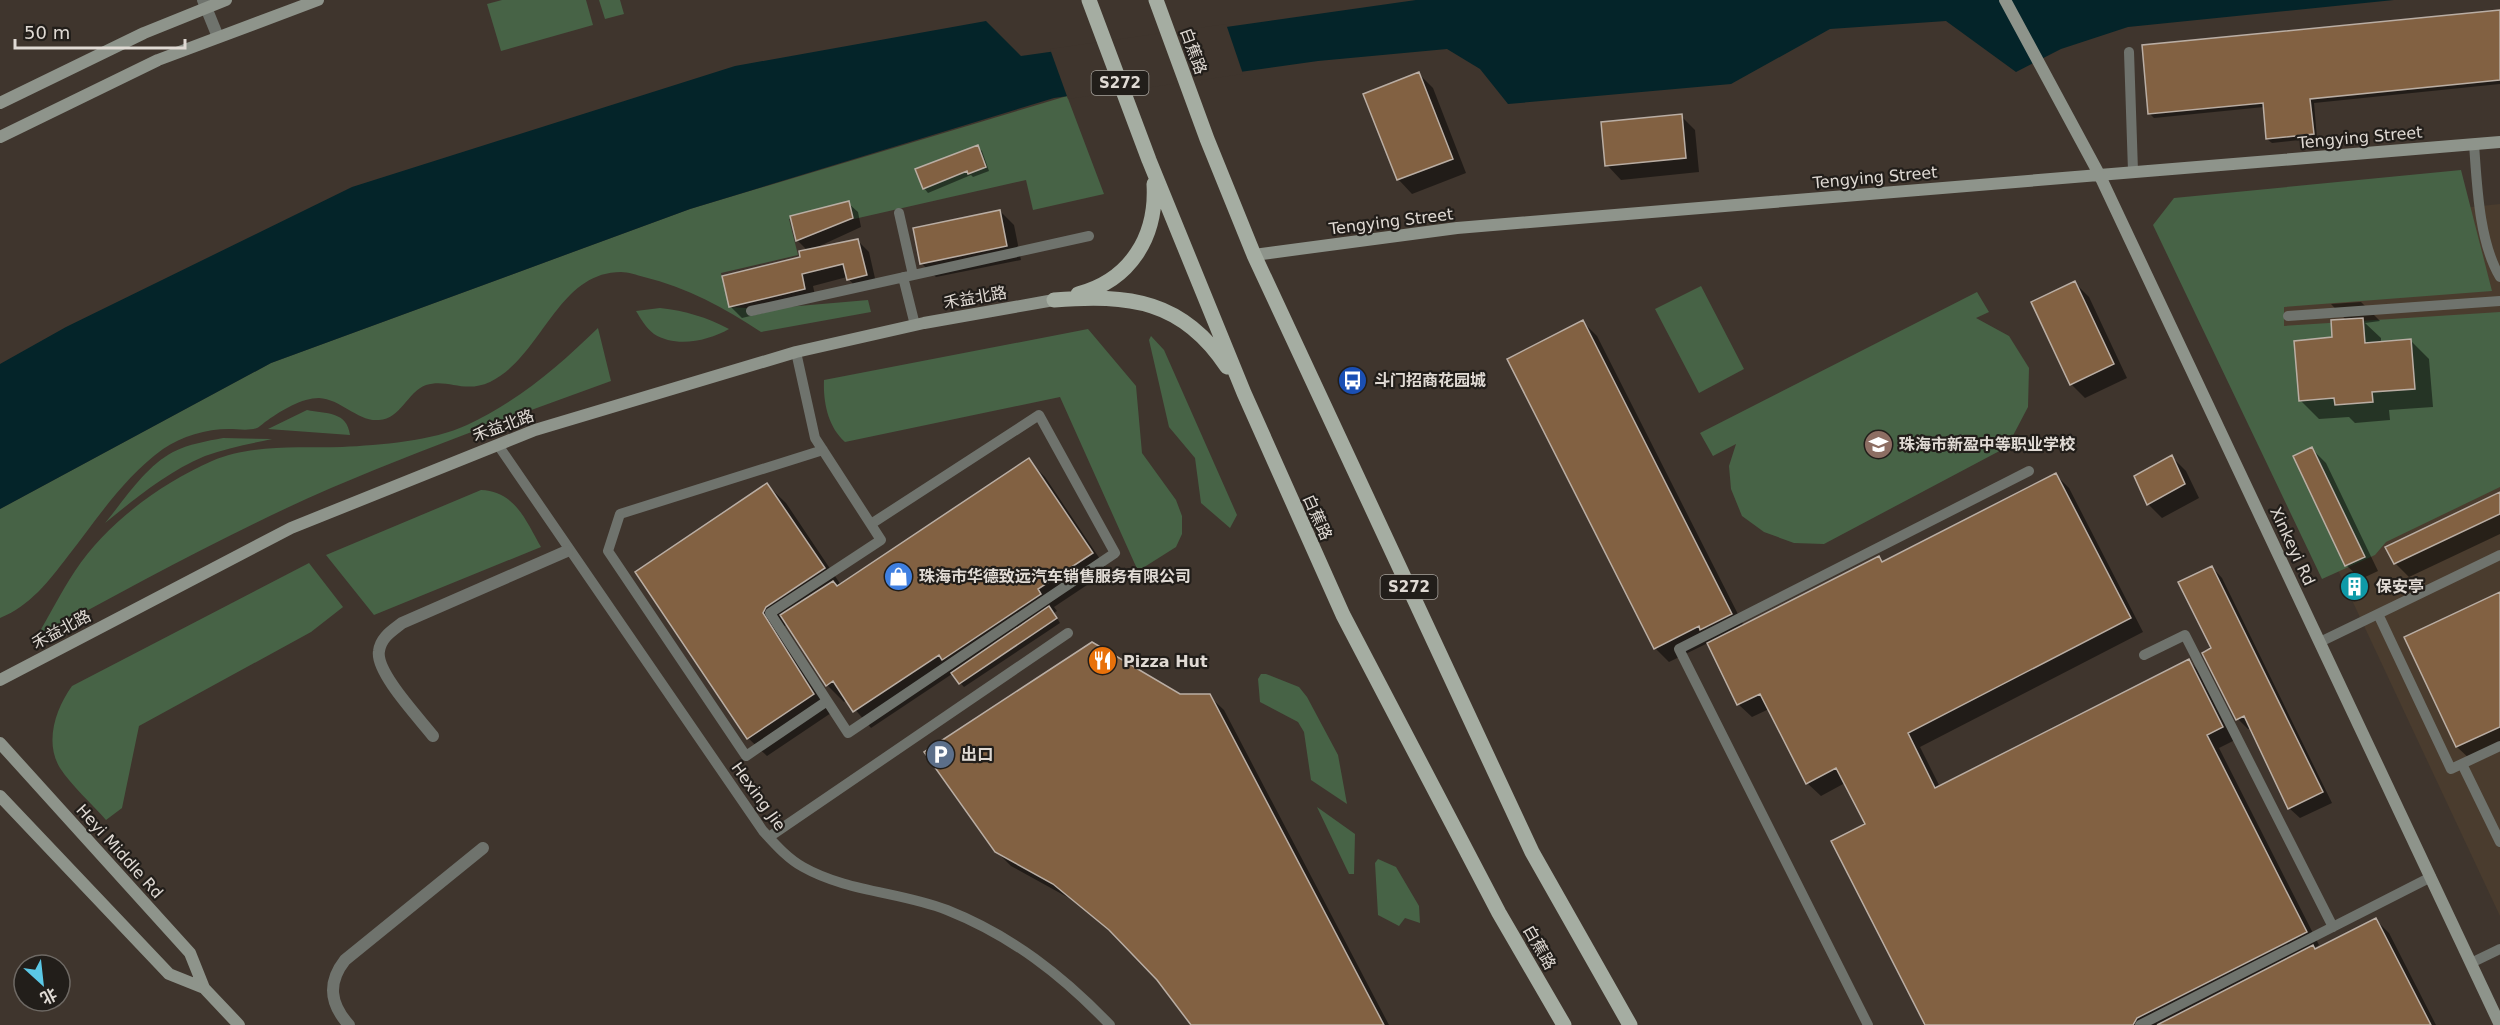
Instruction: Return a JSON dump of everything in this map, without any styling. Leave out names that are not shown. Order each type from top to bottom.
[{"type":"main road","name":"白蕉路","points":[[1156,0],[1207,139],[1254,255],[1532,852],[1630,1025]]},
{"type":"main road","name":"白蕉路","points":[[1090,3],[1149,160],[1244,393],[1343,615],[1499,913],[1564,1025]]},
{"type":"main road","points":[[1054,300],[1084,292],[1108,281],[1129,265],[1142,247],[1152,222],[1155,202],[1149,160]]},
{"type":"main road","points":[[1054,300],[1089,297],[1118,299],[1147,304],[1173,313],[1202,336],[1244,393]]},
{"type":"street","points":[[0,103],[205,4],[226,0]]},
{"type":"street","points":[[0,137],[158,60],[318,0]]},
{"type":"street","name":"Xinkeyi Rd","points":[[2005,0],[2099,174],[2500,1024]]},
{"type":"street","points":[[205,4],[219,37]]},
{"type":"street","name":"Tengying Street","points":[[1254,255],[1457,228],[2500,142]]},
{"type":"street","name":"禾益北路","points":[[0,680],[291,528],[536,430],[796,352],[915,325],[1054,300]]},
{"type":"street","points":[[433,736],[381,666],[379,650],[387,635],[402,623],[567,551]]},
{"type":"street","name":"Heyi Middle Rd","points":[[0,743],[190,953],[204,988],[239,1025]]},
{"type":"street","name":"Heyi Middle Rd","points":[[0,796],[169,974],[204,988]]},
{"type":"street","points":[[350,1025],[340,1013],[333,998],[333,981],[340,966],[483,848]]},
{"type":"lane","points":[[2129,52],[2133,171]]},
{"type":"lane","points":[[2474,144],[2486,237],[2500,278]]},
{"type":"lane","points":[[899,213],[915,325]]},
{"type":"lane","points":[[751,311],[1089,236]]},
{"type":"lane","points":[[2288,316],[2500,301]]},
{"type":"lane","points":[[796,352],[815,438],[881,540],[770,614],[849,734],[1115,554],[1039,415],[871,524]]},
{"type":"lane","name":"Hexing Jie","points":[[498,445],[769,837],[781,850],[802,867],[826,878],[946,910],[991,930],[1034,957],[1075,989],[1110,1025]]},
{"type":"lane","points":[[823,450],[620,514],[608,551],[746,756],[827,701]]},
{"type":"lane","points":[[1868,1025],[1679,649],[2029,471]]},
{"type":"lane","points":[[2320,642],[2500,555]]},
{"type":"lane","points":[[2378,614],[2451,769],[2500,746]]},
{"type":"lane","points":[[769,837],[1068,633]]},
{"type":"lane","points":[[2144,655],[2185,634],[2333,927]]},
{"type":"lane","points":[[2462,764],[2500,842]]},
{"type":"lane","points":[[2140,1025],[2431,877]]},
{"type":"lane","points":[[2471,963],[2500,949]]},
{"type":"shaded area","points":[[2500,204],[2500,916],[2200,276],[2228,233]]},
{"type":"green space","points":[[502,0],[586,0],[593,25],[501,51],[487,4]]},
{"type":"green space","points":[[599,0],[620,0],[624,14],[605,19]]},
{"type":"green space","points":[[1067,96],[1104,194],[1033,210],[1026,180],[854,219],[849,204],[789,219],[798,255],[721,273],[729,307],[764,309],[868,300],[871,312],[761,332],[719,307],[675,286],[627,272],[599,276],[581,286],[565,300],[523,354],[508,370],[490,382],[472,387],[442,383],[426,385],[419,388],[393,415],[379,420],[364,418],[327,399],[313,399],[299,402],[257,428],[203,432],[170,444],[123,485],[54,575],[38,592],[21,607],[0,618],[0,509],[271,363],[690,209]]},
{"type":"green space","points":[[2461,170],[2492,291],[2284,307],[2284,326],[2500,312],[2500,487],[2386,542],[2375,555],[2322,579],[2153,225],[2174,198]]},
{"type":"green space","points":[[1701,286],[1744,369],[1699,393],[1655,309]]},
{"type":"green space","points":[[1977,292],[1989,312],[1976,318],[2009,336],[2029,368],[2028,407],[2007,447],[1824,544],[1794,543],[1764,532],[1742,516],[1731,489],[1729,466],[1736,444],[1713,456],[1700,433]]},
{"type":"green space","points":[[660,308],[696,315],[729,329],[702,340],[672,341],[654,334],[636,311]]},
{"type":"green space","points":[[598,328],[611,381],[435,446],[331,488],[219,541],[36,638],[88,553],[136,507],[192,470],[227,456],[260,449],[342,447],[389,443],[438,435],[453,430],[485,416],[520,394],[553,369]]},
{"type":"green space","points":[[1088,329],[1136,386],[1142,453],[1176,500],[1182,516],[1182,534],[1176,547],[1138,571],[1060,397],[845,442],[834,429],[828,414],[824,397],[824,380]]},
{"type":"green space","points":[[1151,336],[1164,350],[1237,515],[1230,528],[1201,503],[1195,458],[1169,427],[1149,340]]},
{"type":"green space","points":[[307,410],[328,413],[340,418],[348,427],[350,435],[268,429]]},
{"type":"green space","points":[[223,438],[272,439],[238,446],[191,462],[152,486],[105,523],[136,484],[163,458],[185,447]]},
{"type":"green space","points":[[481,490],[503,496],[511,502],[524,518],[541,547],[374,615],[326,555]]},
{"type":"green space","points":[[309,563],[343,607],[311,632],[139,726],[122,808],[106,820],[70,781],[55,758],[54,726],[61,704],[72,686]]},
{"type":"green space","points":[[1261,674],[1299,687],[1307,697],[1338,755],[1347,804],[1311,780],[1304,732],[1298,722],[1260,702],[1258,679]]},
{"type":"green space","points":[[1317,807],[1355,834],[1354,874],[1349,874]]},
{"type":"green space","points":[[1378,859],[1396,867],[1419,906],[1420,923],[1405,918],[1399,926],[1378,915],[1375,863]]},
{"type":"water","points":[[1416,0],[2394,0],[2128,27],[2061,49],[2016,72],[1946,21],[1830,29],[1731,84],[1508,104],[1480,69],[1447,49],[1318,61],[1054,98],[690,209],[271,363],[0,509],[0,364],[66,327],[352,187],[735,66],[986,21],[1021,56]]},
{"type":"pier","points":[[1226,24],[1243,74],[1068,99],[1050,49]]},
{"type":"building","points":[[2500,10],[2500,80],[2310,99],[2314,134],[2266,139],[2263,103],[2148,114],[2142,45]]},
{"type":"building","points":[[1419,72],[1453,159],[1397,180],[1363,94]]},
{"type":"building","points":[[1682,114],[1686,158],[1605,166],[1601,122]]},
{"type":"building","points":[[978,145],[986,167],[968,174],[967,171],[923,189],[915,169]]},
{"type":"building","points":[[849,201],[853,218],[796,241],[790,216]]},
{"type":"building","points":[[1000,210],[1007,246],[920,264],[913,228]]},
{"type":"building","points":[[858,239],[867,275],[847,280],[843,264],[802,274],[805,289],[729,307],[722,276],[800,257],[799,251]]},
{"type":"building","points":[[2075,281],[2114,364],[2070,385],[2031,302]]},
{"type":"building","points":[[2363,318],[2365,343],[2411,339],[2415,389],[2372,392],[2373,402],[2335,405],[2334,398],[2299,401],[2294,341],[2332,337],[2331,320]]},
{"type":"building","points":[[1583,320],[1732,614],[1700,630],[1699,626],[1654,649],[1507,359]]},
{"type":"building","points":[[2312,447],[2365,557],[2345,566],[2293,456]]},
{"type":"building","points":[[2172,455],[2185,484],[2147,505],[2134,476]]},
{"type":"building","points":[[1029,458],[1093,553],[1038,589],[1041,594],[942,660],[939,655],[853,712],[833,681],[826,686],[780,615],[833,581],[837,586]]},
{"type":"building","points":[[2056,473],[2131,618],[1908,733],[1935,788],[2189,659],[2223,727],[2207,735],[2307,932],[2137,1018],[2133,1025],[1925,1025],[1831,841],[1865,824],[1836,768],[1806,784],[1760,694],[1737,705],[1707,643],[1879,556],[1882,562]]},
{"type":"building","points":[[767,483],[825,568],[766,607],[763,613],[814,694],[747,739],[635,572]]},
{"type":"building","points":[[2500,492],[2500,514],[2394,564],[2385,547]]},
{"type":"building","points":[[2212,566],[2323,792],[2288,809],[2244,716],[2236,720],[2202,653],[2211,648],[2178,582]]},
{"type":"building","points":[[2500,592],[2500,727],[2456,747],[2404,637]]},
{"type":"building","points":[[1049,606],[1057,618],[959,684],[951,673]]},
{"type":"building","points":[[1092,642],[1180,694],[1210,694],[1384,1025],[1191,1025],[1157,980],[1109,930],[1053,884],[995,852],[924,752]]},
{"type":"building","points":[[2376,918],[2431,1025],[2157,1025],[2313,945],[2315,949]]},
{"type":"place","name":"斗门招商花园城","points":[[1353,380]]},
{"type":"place","name":"珠海市新盈中等职业学校","points":[[1878,444]]},
{"type":"place","name":"珠海市华德致远汽车销售服务有限公司","points":[[898,576]]},
{"type":"place","name":"保安亭","points":[[2355,586]]},
{"type":"place","name":"Pizza Hut","points":[[1102,661]]},
{"type":"place","name":"出口","points":[[940,754]]}]
